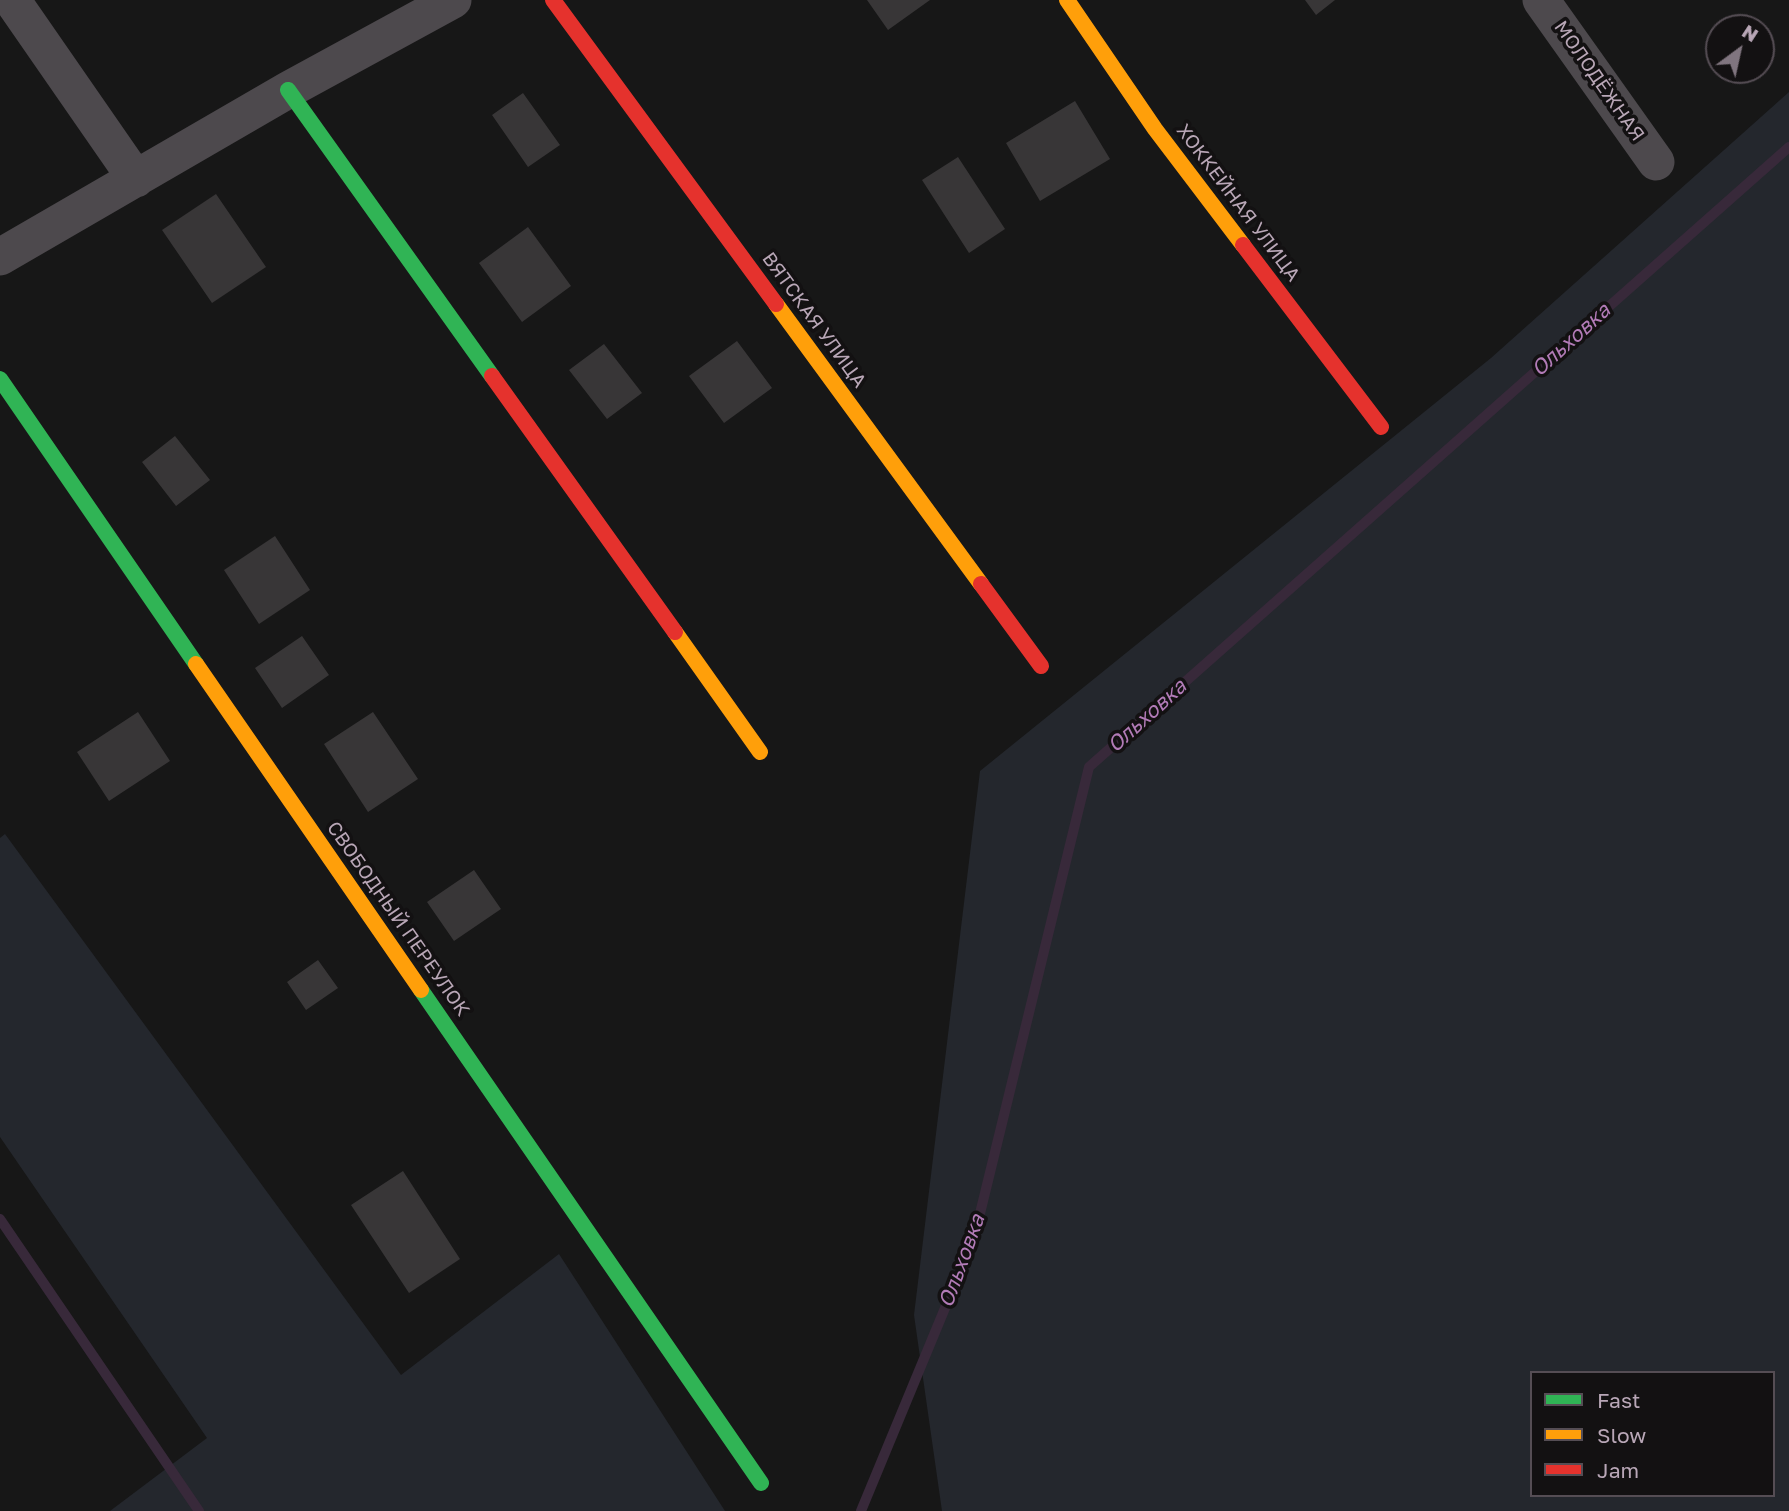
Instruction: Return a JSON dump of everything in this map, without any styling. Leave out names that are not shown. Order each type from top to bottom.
[{"type":"street","points":[[12,0],[136,179]]},
{"type":"street","points":[[0,257],[288,90],[398,13],[453,0]]},
{"type":"street","name":"ВЯТСКАЯ УЛИЦА","points":[[553,0],[1041,666]]},
{"type":"street","name":"ХОККЕЙНАЯ УЛИЦА","points":[[1067,0],[1156,129],[1381,427]]},
{"type":"street","name":"МОЛОДЁЖНАЯ","points":[[1541,0],[1657,162]]},
{"type":"street","points":[[288,90],[760,752]]},
{"type":"street","name":"СВОБОДНЫЙ ПЕРЕУЛОК","points":[[0,379],[761,1483]]},
{"type":"shaded area","points":[[1789,92],[1789,1511],[942,1511],[914,1315],[980,771],[1491,358]]},
{"type":"shaded area","points":[[5,834],[401,1375],[559,1254],[725,1511],[110,1511],[207,1438],[0,1137],[0,838]]},
{"type":"building","points":[[867,0],[930,0],[888,30]]},
{"type":"building","points":[[1305,0],[1335,0],[1316,15]]},
{"type":"building","points":[[523,93],[560,145],[528,167],[492,115]]},
{"type":"building","points":[[1075,101],[1110,159],[1040,201],[1006,143]]},
{"type":"building","points":[[958,157],[1005,229],[969,253],[922,180]]},
{"type":"building","points":[[216,194],[266,267],[212,303],[162,230]]},
{"type":"building","points":[[528,227],[571,286],[522,322],[479,263]]},
{"type":"building","points":[[737,341],[772,388],[724,423],[689,376]]},
{"type":"building","points":[[604,344],[642,393],[607,419],[569,370]]},
{"type":"building","points":[[175,436],[210,480],[176,506],[142,462]]},
{"type":"building","points":[[275,536],[310,590],[259,624],[224,570]]},
{"type":"building","points":[[302,636],[329,675],[282,708],[255,668]]},
{"type":"building","points":[[138,712],[170,761],[109,801],[77,752]]},
{"type":"building","points":[[373,712],[418,779],[368,812],[324,744]]},
{"type":"building","points":[[474,870],[501,909],[454,941],[427,902]]},
{"type":"building","points":[[318,960],[338,988],[306,1010],[287,982]]},
{"type":"building","points":[[403,1171],[460,1259],[409,1293],[351,1205]]},
{"type":"waterway","name":"Ольховка","points":[[861,1511],[974,1238],[1089,767],[1789,147]]},
{"type":"waterway","points":[[0,1219],[199,1511]]},
{"type":"traffic: fast","points":[[288,90],[492,376]]},
{"type":"traffic: fast","points":[[0,379],[196,664]]},
{"type":"traffic: fast","points":[[421,990],[761,1483]]},
{"type":"traffic: slow","points":[[1067,0],[1155,129],[1243,245]]},
{"type":"traffic: slow","points":[[776,304],[981,584]]},
{"type":"traffic: slow","points":[[675,632],[760,752]]},
{"type":"traffic: slow","points":[[196,664],[421,990]]},
{"type":"traffic: jam","points":[[553,0],[776,304]]},
{"type":"traffic: jam","points":[[1243,245],[1381,427]]},
{"type":"traffic: jam","points":[[492,376],[675,632]]},
{"type":"traffic: jam","points":[[981,584],[1041,666]]}]
